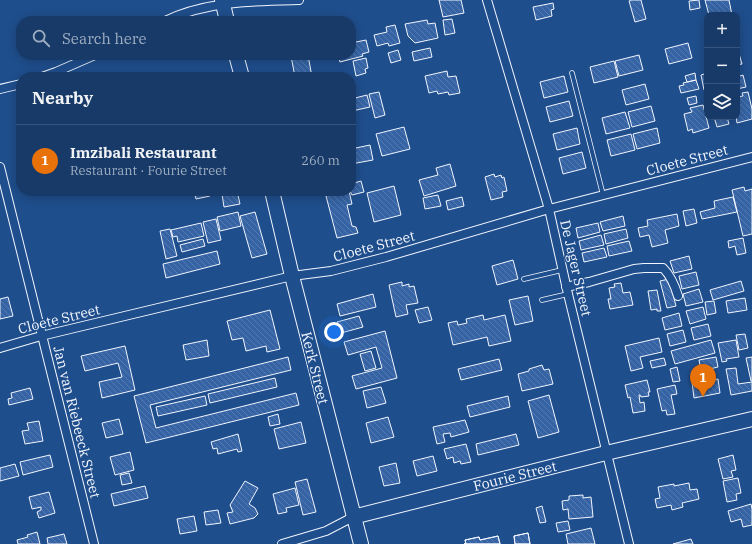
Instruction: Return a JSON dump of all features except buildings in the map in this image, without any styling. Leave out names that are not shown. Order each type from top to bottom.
[{"type":"highway","points":[[222,2],[226,16]]},
{"type":"highway","points":[[237,60],[241,72]]},
{"type":"highway","name":"Kerk Street","points":[[273,196],[292,276],[361,544]]},
{"type":"highway","name":"Fourie Street","points":[[353,517],[606,453],[752,419]]},
{"type":"street","points":[[178,16],[222,2],[299,0]]},
{"type":"street","name":"De Jager Street","points":[[487,0],[549,209],[567,291],[629,544]]},
{"type":"street","points":[[56,72],[84,60]]},
{"type":"street","points":[[0,89],[16,85]]},
{"type":"street","name":"Cloete Street","points":[[0,348],[42,336],[292,276],[330,271],[386,258],[549,209],[752,157]]},
{"type":"street","name":"Jan van Riebeeck Street","points":[[0,167],[94,544]]},
{"type":"street","points":[[567,291],[589,282],[634,269],[663,268],[668,273],[675,286],[678,296]]},
{"type":"street","name":"Fourie Street","points":[[282,544],[297,542],[326,531],[353,517]]},
{"type":"lane","points":[[572,73],[603,196]]},
{"type":"lane","points":[[524,279],[562,270]]},
{"type":"lane","points":[[542,300],[567,291]]},
{"type":"place","name":"Imzibali Restaurant","points":[[703,397]]}]
